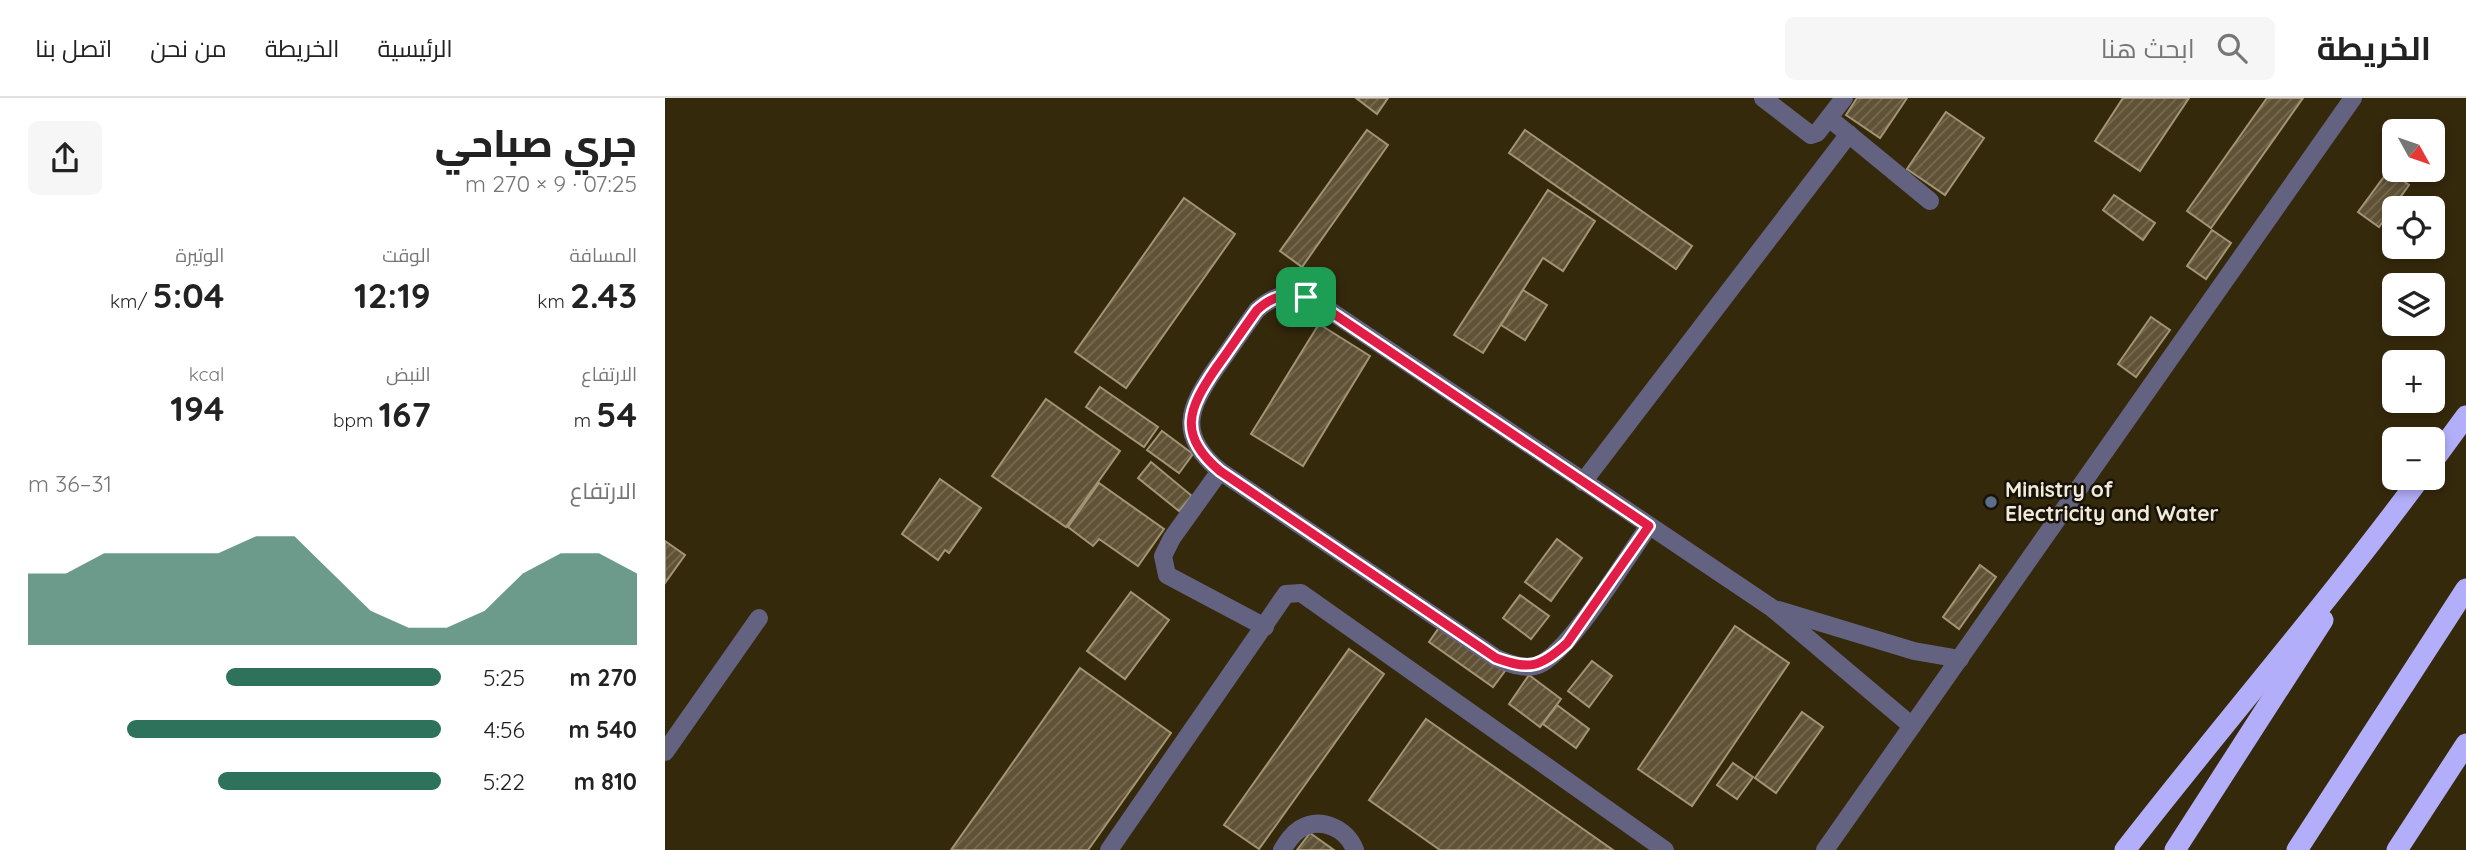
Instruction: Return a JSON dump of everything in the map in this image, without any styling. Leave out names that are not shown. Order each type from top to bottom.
[{"type":"highway","points":[[2445,445],[2466,416]]},
{"type":"highway","points":[[2175,850],[2378,536],[2411,490]]},
{"type":"highway","points":[[2125,850],[2242,701],[2378,536]]},
{"type":"highway","points":[[2297,850],[2466,589]]},
{"type":"highway","points":[[2397,850],[2466,744]]},
{"type":"street","points":[[1763,98],[1807,134],[1817,132],[1844,98]]},
{"type":"street","points":[[1825,850],[2353,98]]},
{"type":"street","points":[[1829,118],[1930,201]]},
{"type":"street","points":[[1583,482],[1849,134]]},
{"type":"street","points":[[1649,526],[1567,643],[1553,656],[1539,664],[1526,667],[1496,658],[1220,471],[1201,453],[1191,434],[1190,418],[1198,394],[1257,310],[1266,301],[1279,296],[1306,297],[1772,608],[1912,726]]},
{"type":"street","points":[[1220,471],[1172,538],[1163,556],[1167,575],[1265,626]]},
{"type":"street","points":[[1109,850],[1286,594],[1301,593],[1665,850]]},
{"type":"street","points":[[1772,608],[1914,651],[1960,659]]},
{"type":"street","points":[[665,752],[759,618]]},
{"type":"street","points":[[1282,850],[1299,830],[1320,824],[1331,825],[1341,831],[1349,838],[1355,850]]},
{"type":"building","points":[[1356,98],[1388,98],[1377,114]]},
{"type":"building","points":[[1857,98],[1907,98],[1880,138],[1846,115]]},
{"type":"building","points":[[2123,98],[2189,98],[2140,171],[2095,141]]},
{"type":"building","points":[[2267,98],[2303,98],[2211,228],[2187,211]]},
{"type":"building","points":[[1946,112],[1984,138],[1945,195],[1907,169]]},
{"type":"building","points":[[1367,130],[1388,145],[1302,267],[1280,251]]},
{"type":"building","points":[[1525,130],[1692,246],[1676,269],[1509,153]]},
{"type":"building","points":[[2382,179],[2382,182],[2405,182],[2409,185],[2401,196],[2382,196],[2382,223],[2379,227],[2358,212]]},
{"type":"building","points":[[1548,190],[1595,221],[1563,271],[1543,258],[1483,353],[1454,335]]},
{"type":"building","points":[[2114,195],[2155,223],[2143,240],[2103,210]]},
{"type":"building","points":[[1184,198],[1235,234],[1126,388],[1075,352]]},
{"type":"building","points":[[2212,230],[2231,243],[2206,279],[2187,266]]},
{"type":"building","points":[[1523,290],[1547,305],[1525,340],[1501,325]]},
{"type":"building","points":[[2151,317],[2170,330],[2136,377],[2118,364]]},
{"type":"building","points":[[1319,324],[1370,356],[1303,466],[1251,434]]},
{"type":"building","points":[[1100,387],[1158,427],[1144,447],[1086,407]]},
{"type":"building","points":[[1046,399],[1120,451],[1066,527],[992,476]]},
{"type":"building","points":[[1162,431],[1193,454],[1179,473],[1147,450]]},
{"type":"building","points":[[1151,462],[1192,496],[1179,511],[1138,478]]},
{"type":"building","points":[[940,479],[981,508],[949,553],[945,550],[938,560],[902,534]]},
{"type":"building","points":[[1099,483],[1164,529],[1138,566],[1099,539],[1093,546],[1068,527]]},
{"type":"building","points":[[1557,539],[1582,558],[1551,601],[1525,582]]},
{"type":"building","points":[[665,541],[685,555],[665,583]]},
{"type":"building","points":[[1980,565],[1996,577],[1959,629],[1943,617]]},
{"type":"building","points":[[1131,592],[1169,620],[1125,679],[1087,651]]},
{"type":"building","points":[[1520,595],[1549,616],[1531,639],[1503,618]]},
{"type":"building","points":[[1441,625],[1505,671],[1493,687],[1429,642]]},
{"type":"building","points":[[1735,626],[1789,663],[1692,806],[1638,769]]},
{"type":"building","points":[[1349,649],[1384,674],[1259,849],[1224,825]]},
{"type":"building","points":[[1592,661],[1612,676],[1589,707],[1568,691]]},
{"type":"building","points":[[1080,668],[1171,733],[1088,850],[951,850]]},
{"type":"building","points":[[1529,675],[1561,699],[1540,727],[1509,704]]},
{"type":"building","points":[[1557,705],[1589,729],[1576,748],[1543,724]]},
{"type":"building","points":[[1802,712],[1823,727],[1776,793],[1755,778]]},
{"type":"building","points":[[1426,719],[1613,850],[1440,850],[1369,800]]},
{"type":"building","points":[[1733,763],[1753,777],[1737,799],[1717,785]]},
{"type":"building","points":[[1310,833],[1334,850],[1297,850]]},
{"type":"place","name":"Ministry of Electricity and Water","points":[[1991,502]]},
{"type":"route","points":[[1279,296],[1306,297],[1649,526],[1567,643],[1553,656],[1539,664],[1526,667],[1496,658],[1220,471],[1196,446],[1191,434],[1190,418],[1198,394],[1257,310],[1266,301],[1279,296]]}]
